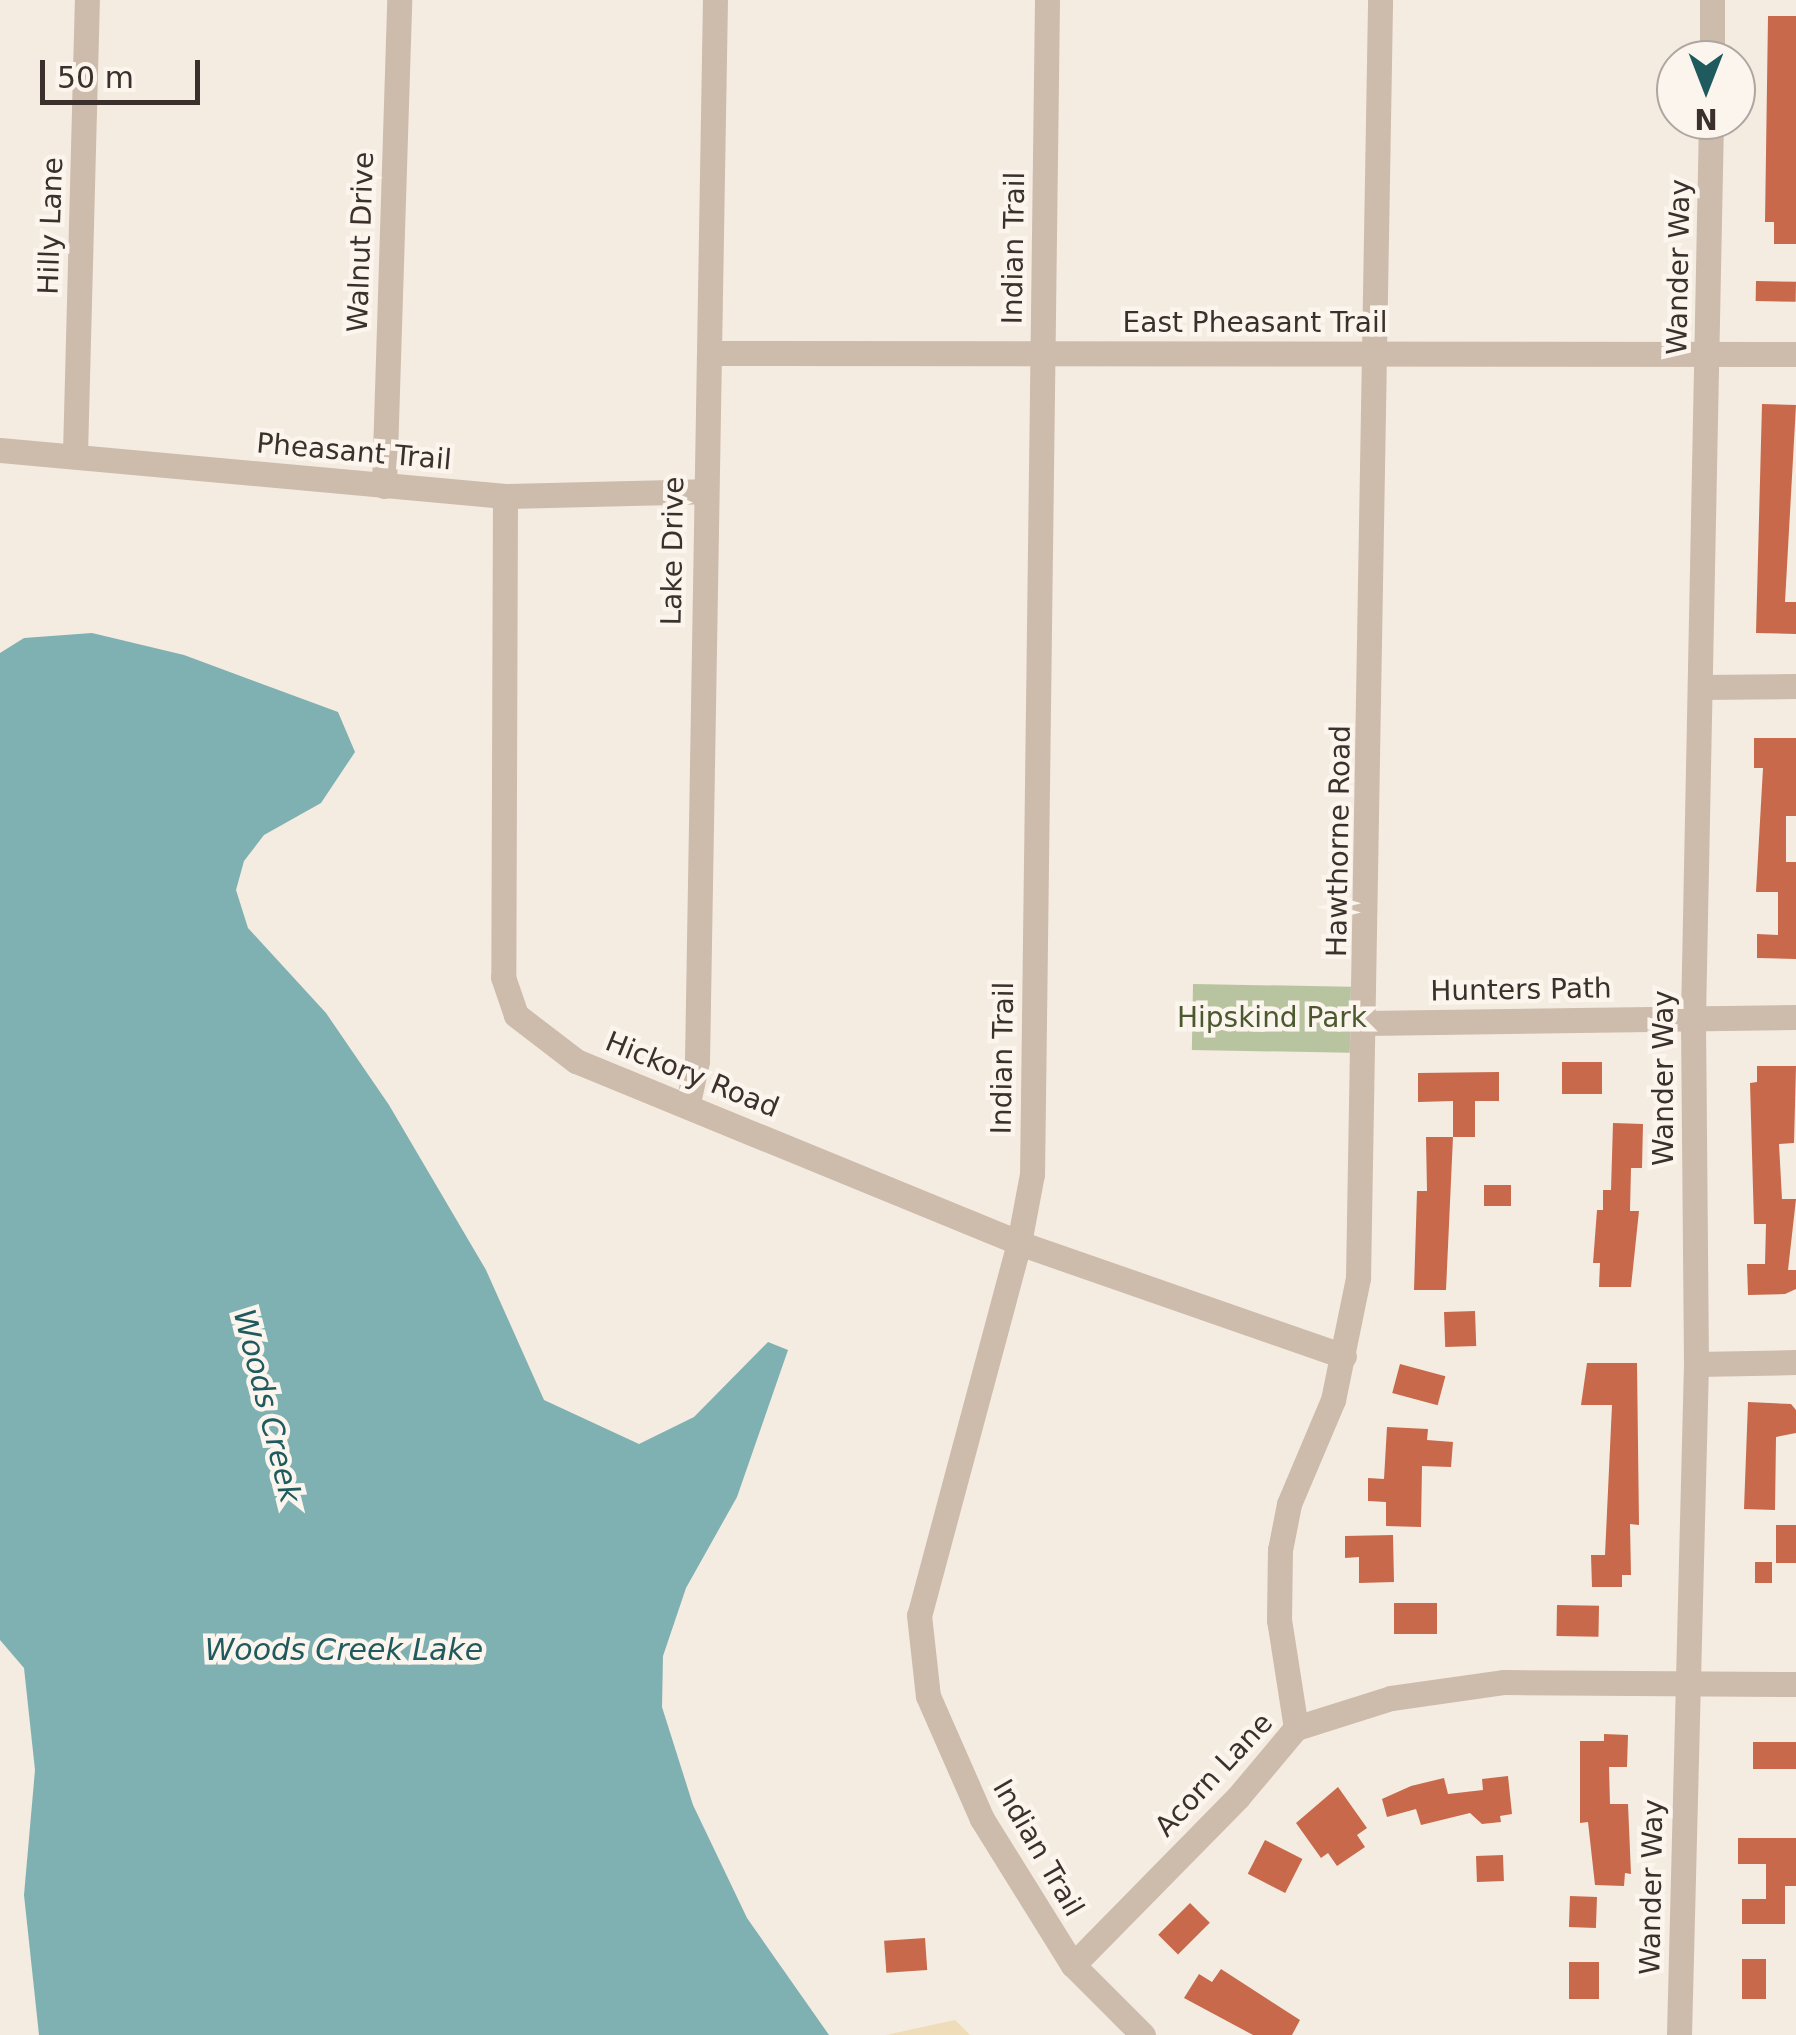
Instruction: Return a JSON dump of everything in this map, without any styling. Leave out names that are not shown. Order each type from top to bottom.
[{"type":"street","name":"Hilly Lane","points":[[74,454],[87,0]]},
{"type":"street","name":"Walnut Drive","points":[[384,486],[399,0]]},
{"type":"street","name":"Lake Drive","points":[[688,1103],[697,1061],[703,491],[713,353],[716,0]]},
{"type":"street","name":"Indian Trail","points":[[1047,0],[1032,1174],[1020,1244],[919,1616],[928,1696],[982,1818],[1074,1965],[1143,2035]]},
{"type":"street","name":"Hawthorne Road","points":[[1296,1728],[1278,1620],[1280,1550],[1289,1504],[1317,1447],[1344,1356],[1358,1278],[1366,1023],[1380,0]]},
{"type":"street","points":[[1712,0],[1712,40]]},
{"type":"street","name":"Wander Way","points":[[1679,2035],[1696,1364],[1693,1017],[1711,140]]},
{"type":"street","name":"East Pheasant Trail","points":[[713,353],[1796,354]]},
{"type":"street","name":"Pheasant Trail","points":[[0,450],[505,496],[703,491]]},
{"type":"street","name":"Hickory Road","points":[[505,496],[503,977],[516,1015],[576,1061],[688,1103],[1020,1244],[1344,1356]]},
{"type":"street","points":[[1701,687],[1796,686]]},
{"type":"street","name":"Hunters Path","points":[[1366,1023],[1796,1017]]},
{"type":"street","points":[[1696,1364],[1796,1362]]},
{"type":"street","name":"Acorn Lane","points":[[1074,1965],[1238,1797],[1296,1728],[1391,1698],[1504,1682],[1796,1684]]},
{"type":"green space","name":"Hipskind Park","points":[[1193,984],[1351,987],[1350,1053],[1192,1050]]},
{"type":"sand","points":[[955,2020],[970,2035],[886,2035]]},
{"type":"water","name":"Woods Creek Lake","points":[[92,633],[184,655],[338,712],[355,752],[321,803],[264,835],[244,861],[236,890],[248,928],[326,1013],[389,1105],[486,1270],[544,1400],[639,1444],[694,1417],[768,1342],[788,1350],[737,1497],[686,1588],[663,1656],[662,1707],[693,1805],[747,1918],[829,2035],[39,2035],[24,1895],[35,1770],[24,1668],[0,1640],[0,653],[24,638]]},
{"type":"building","points":[[1768,16],[1796,16],[1796,244],[1774,244],[1774,222],[1765,222]]},
{"type":"building","points":[[1756,281],[1796,282],[1796,302],[1756,301]]},
{"type":"building","points":[[1762,404],[1796,405],[1785,602],[1796,602],[1796,634],[1756,633]]},
{"type":"building","points":[[1754,738],[1796,738],[1796,816],[1786,816],[1786,862],[1796,862],[1796,959],[1757,958],[1757,934],[1778,935],[1778,892],[1756,892],[1763,768],[1754,768]]},
{"type":"building","points":[[1562,1062],[1602,1062],[1602,1094],[1562,1094]]},
{"type":"building","points":[[1757,1066],[1796,1066],[1794,1143],[1779,1144],[1782,1199],[1796,1199],[1788,1270],[1796,1270],[1796,1289],[1785,1294],[1748,1295],[1747,1264],[1765,1264],[1766,1224],[1754,1224],[1750,1083],[1757,1082]]},
{"type":"building","points":[[1499,1072],[1499,1101],[1475,1101],[1475,1137],[1453,1137],[1453,1101],[1418,1102],[1418,1073]]},
{"type":"building","points":[[1613,1123],[1643,1124],[1642,1168],[1631,1168],[1630,1211],[1639,1211],[1631,1287],[1599,1287],[1600,1263],[1593,1263],[1597,1210],[1603,1210],[1603,1190],[1611,1190]]},
{"type":"building","points":[[1426,1137],[1453,1137],[1446,1290],[1414,1290],[1417,1191],[1427,1191]]},
{"type":"building","points":[[1484,1185],[1511,1185],[1511,1206],[1484,1206]]},
{"type":"building","points":[[1475,1311],[1476,1346],[1445,1347],[1444,1312]]},
{"type":"building","points":[[1587,1363],[1637,1363],[1639,1525],[1630,1524],[1631,1575],[1622,1575],[1622,1587],[1592,1587],[1591,1555],[1605,1555],[1612,1405],[1581,1405]]},
{"type":"building","points":[[1400,1364],[1445,1376],[1438,1405],[1392,1393]]},
{"type":"building","points":[[1748,1402],[1791,1404],[1796,1410],[1796,1433],[1776,1437],[1775,1510],[1744,1509]]},
{"type":"building","points":[[1387,1427],[1428,1429],[1427,1440],[1453,1442],[1451,1467],[1422,1466],[1421,1527],[1386,1526],[1386,1502],[1368,1501],[1368,1478],[1384,1479]]},
{"type":"building","points":[[1776,1525],[1796,1525],[1796,1563],[1776,1563]]},
{"type":"building","points":[[1393,1535],[1394,1582],[1359,1583],[1359,1557],[1345,1558],[1345,1536]]},
{"type":"building","points":[[1755,1562],[1772,1562],[1772,1583],[1755,1583]]},
{"type":"building","points":[[1394,1603],[1437,1603],[1437,1634],[1394,1634]]},
{"type":"building","points":[[1557,1605],[1599,1606],[1598,1637],[1556,1636]]},
{"type":"building","points":[[1604,1734],[1628,1735],[1627,1767],[1609,1767],[1610,1804],[1628,1804],[1631,1874],[1625,1873],[1624,1886],[1595,1885],[1588,1822],[1580,1823],[1580,1741],[1604,1741]]},
{"type":"building","points":[[1753,1742],[1796,1742],[1796,1769],[1753,1769]]},
{"type":"building","points":[[1508,1776],[1512,1814],[1500,1816],[1501,1822],[1482,1824],[1470,1813],[1421,1825],[1416,1809],[1387,1817],[1382,1799],[1411,1786],[1444,1778],[1448,1794],[1483,1790],[1482,1779]]},
{"type":"building","points":[[1338,1787],[1367,1828],[1357,1835],[1365,1847],[1337,1866],[1328,1853],[1321,1858],[1296,1823]]},
{"type":"building","points":[[1738,1838],[1796,1838],[1796,1886],[1785,1886],[1785,1924],[1742,1924],[1742,1899],[1766,1899],[1766,1864],[1738,1864]]},
{"type":"building","points":[[1265,1840],[1302,1859],[1285,1893],[1248,1874]]},
{"type":"building","points":[[1503,1855],[1504,1881],[1477,1882],[1476,1856]]},
{"type":"building","points":[[1570,1896],[1597,1897],[1596,1928],[1569,1927]]},
{"type":"building","points":[[1190,1903],[1210,1923],[1178,1955],[1158,1935]]},
{"type":"building","points":[[925,1938],[927,1970],[886,1973],[884,1941]]},
{"type":"building","points":[[1742,1959],[1766,1959],[1766,1999],[1742,1999]]},
{"type":"building","points":[[1569,1962],[1599,1962],[1599,1999],[1569,1999]]},
{"type":"building","points":[[1221,1969],[1300,2020],[1292,2035],[1253,2035],[1184,1998],[1199,1974],[1212,1982]]},
{"type":"water label","name":"Woods Creek","points":[[267,1406]]}]
